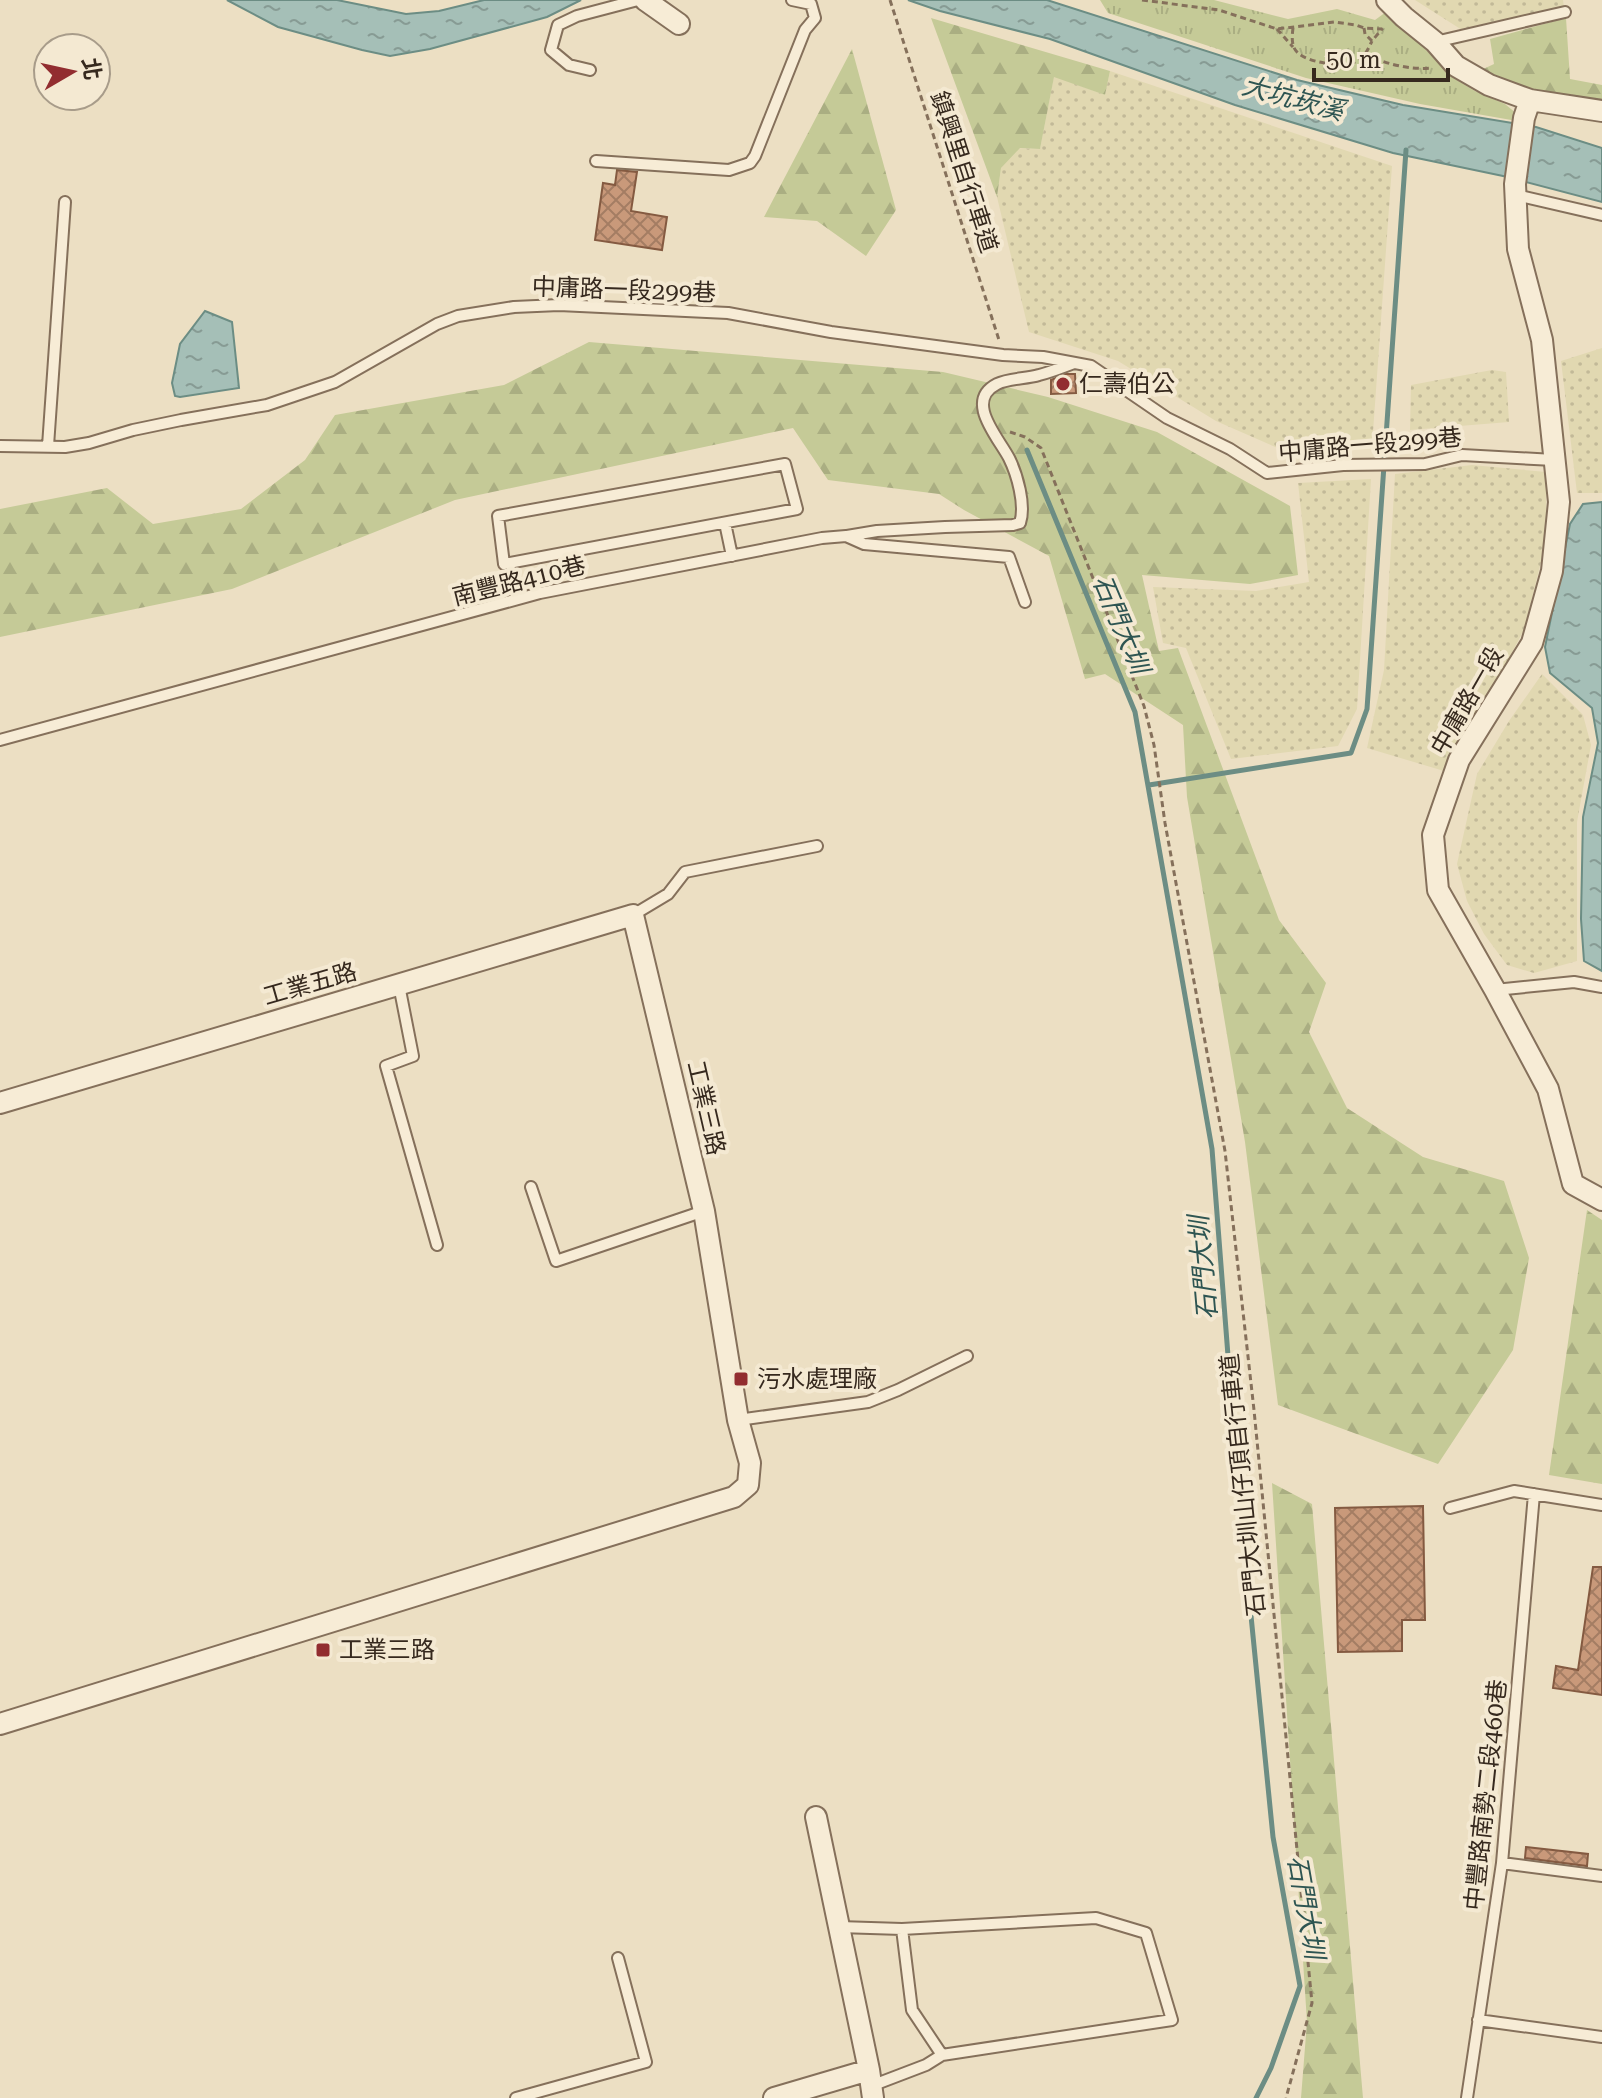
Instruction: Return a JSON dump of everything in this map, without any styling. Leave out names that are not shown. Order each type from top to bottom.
[{"type":"street","points":[[645,0],[679,24]]},
{"type":"street","points":[[1387,0],[1435,42],[1456,66],[1527,109],[1602,111]]},
{"type":"street","name":"中庸路一段","points":[[1527,109],[1516,190],[1518,249],[1542,340],[1559,502],[1552,571],[1532,643],[1459,760],[1433,835],[1438,890],[1548,1089],[1573,1184],[1602,1200]]},
{"type":"street","name":"工業五路","points":[[0,1103],[633,915]]},
{"type":"street","name":"工業三路","points":[[0,1724],[734,1497],[748,1485],[750,1463],[738,1420],[704,1211],[633,915]]},
{"type":"street","points":[[774,2098],[871,2084],[816,1817]]},
{"type":"lane","points":[[590,70],[569,65],[551,50],[558,25],[577,16],[638,0]]},
{"type":"lane","points":[[596,161],[729,170],[750,163],[805,30],[815,18],[811,4],[792,0]]},
{"type":"lane","points":[[1435,42],[1565,12]]},
{"type":"lane","points":[[1516,190],[1602,215]]},
{"type":"lane","points":[[48,446],[65,202]]},
{"type":"lane","name":"中庸路一段299巷","points":[[0,446],[65,447],[181,420],[267,405],[335,382],[437,324],[458,316],[514,307],[559,305],[728,313],[831,332],[1076,362],[1091,366],[1167,418],[1230,449],[1267,473],[1343,465],[1425,464],[1462,455],[1554,460]]},
{"type":"lane","points":[[846,536],[877,531],[1020,523],[1023,515],[1017,479],[1008,456],[984,415],[982,404],[989,390],[999,382],[1042,375],[1076,362]]},
{"type":"lane","points":[[785,464],[797,509],[725,523],[504,564],[498,516],[785,464]]},
{"type":"lane","points":[[725,523],[732,556]]},
{"type":"lane","name":"南豐路410巷","points":[[0,740],[540,593],[822,538],[846,536],[864,544],[1009,557],[1025,602]]},
{"type":"lane","points":[[633,915],[668,894],[685,872],[817,846]]},
{"type":"lane","points":[[1495,990],[1574,982],[1602,987]]},
{"type":"lane","points":[[399,985],[413,1056],[386,1066],[437,1245]]},
{"type":"lane","points":[[531,1187],[556,1261],[704,1211]]},
{"type":"lane","points":[[738,1420],[868,1402],[967,1356]]},
{"type":"lane","points":[[1450,1508],[1514,1491],[1602,1505]]},
{"type":"lane","name":"中豐路南勢二段460巷","points":[[1467,2098],[1502,1863],[1534,1494]]},
{"type":"lane","points":[[1502,1863],[1602,1876]]},
{"type":"lane","points":[[839,1927],[902,1929],[1096,1918],[1146,1933],[1172,2020],[942,2055],[926,2065],[871,2084]]},
{"type":"lane","points":[[902,1929],[912,2010],[942,2055]]},
{"type":"lane","points":[[516,2098],[646,2062],[618,1958]]},
{"type":"lane","points":[[1478,2020],[1602,2037]]},
{"type":"path","name":"鎮興里自行車道","points":[[890,0],[1003,355]]},
{"type":"path","points":[[1142,0],[1219,10],[1277,29],[1334,22],[1382,29]]},
{"type":"path","points":[[1277,29],[1300,55],[1330,64],[1352,63],[1360,60],[1382,29],[1404,17]]},
{"type":"path","points":[[1293,28],[1294,47]]},
{"type":"path","points":[[1364,28],[1372,41]]},
{"type":"path","points":[[1365,54],[1376,60],[1418,70],[1456,66]]},
{"type":"path","name":"石門大圳山仔頂自行車道","points":[[992,430],[1004,429],[1025,437],[1041,448],[1144,706],[1154,745],[1165,823],[1225,1151],[1311,1987],[1312,2003],[1286,2098]]},
{"type":"shaded area","points":[[1415,0],[1563,0],[1564,7],[1462,30]]},
{"type":"shaded area","points":[[1110,71],[1392,166],[1372,446],[1280,449],[1216,421],[1118,361],[1029,332],[997,197],[1001,168],[1014,148],[1040,149],[1054,76],[1105,95]]},
{"type":"shaded area","points":[[1602,348],[1602,493],[1577,493],[1561,361]]},
{"type":"shaded area","points":[[1492,370],[1506,372],[1509,422],[1410,430],[1411,385]]},
{"type":"shaded area","points":[[1472,465],[1546,472],[1546,542],[1524,630],[1444,771],[1367,748],[1384,670],[1395,474]]},
{"type":"shaded area","points":[[1371,479],[1357,709],[1338,746],[1231,759],[1186,648],[1163,643],[1153,587],[1256,591],[1309,582],[1298,483]]},
{"type":"shaded area","points":[[1542,674],[1583,715],[1591,745],[1577,822],[1577,961],[1534,973],[1507,965],[1484,934],[1467,901],[1457,864],[1477,774]]},
{"type":"green space","points":[[1100,0],[1214,0],[1288,19],[1337,9],[1375,20],[1386,12],[1404,26],[1450,76],[1505,104],[1517,114],[1517,121],[1420,104],[1306,78],[1108,13]]},
{"type":"green space","points":[[931,18],[1110,71],[1105,95],[1054,77],[1040,149],[1020,148],[1001,168],[997,197]]},
{"type":"green space","points":[[1566,18],[1570,79],[1602,85],[1602,104],[1529,88],[1479,71],[1494,64],[1490,39]]},
{"type":"green space","points":[[852,49],[896,210],[866,256],[817,221],[764,217]]},
{"type":"green space","points":[[589,342],[943,372],[1048,397],[1157,432],[1290,506],[1298,575],[1250,584],[1142,575],[1159,651],[1178,648],[1279,920],[1326,983],[1309,1032],[1347,1108],[1423,1157],[1504,1181],[1529,1258],[1513,1350],[1438,1464],[1278,1405],[1245,1142],[1187,797],[1183,725],[1105,674],[1085,679],[1049,556],[939,494],[828,480],[793,428],[455,500],[232,589],[0,637],[0,509],[107,488],[153,524],[241,509],[305,460],[335,415],[504,385]]},
{"type":"green space","points":[[1587,1210],[1602,1220],[1602,1484],[1549,1475]]},
{"type":"green space","points":[[1272,1483],[1312,1504],[1363,2098],[1301,2098],[1307,2022]]},
{"type":"water","points":[[227,0],[337,0],[406,14],[439,11],[484,0],[581,0],[547,17],[430,49],[390,56],[278,27]]},
{"type":"water","name":"大坑崁溪","points":[[908,0],[1047,0],[1297,80],[1403,105],[1536,127],[1602,148],[1602,202],[1503,176],[1393,153],[1235,105],[1050,39]]},
{"type":"water","points":[[205,311],[232,322],[239,388],[175,396],[172,383],[180,344]]},
{"type":"water","points":[[1602,502],[1602,971],[1584,961],[1581,919],[1583,817],[1598,743],[1592,708],[1550,673],[1545,647],[1570,524],[1583,504]]},
{"type":"building","points":[[617,170],[637,172],[631,211],[667,217],[662,250],[595,240],[603,183],[615,185]]},
{"type":"building","name":"仁壽伯公","points":[[1075,374],[1076,393],[1051,394],[1051,380]]},
{"type":"building","points":[[1423,1506],[1425,1620],[1402,1620],[1402,1651],[1338,1652],[1335,1508]]},
{"type":"building","points":[[1593,1567],[1602,1567],[1602,1695],[1553,1688],[1556,1666],[1578,1670]]},
{"type":"building","points":[[1526,1847],[1588,1854],[1587,1866],[1525,1858]]},
{"type":"waterway","points":[[1149,785],[1351,753],[1367,709],[1406,150]]},
{"type":"waterway","name":"石門大圳","points":[[1027,450],[1135,712],[1212,1149],[1238,1485],[1273,1837],[1300,1986],[1271,2068],[1256,2098]]},
{"type":"place","name":"仁壽伯公","points":[[1063,384]]},
{"type":"place","name":"污水處理廠","points":[[741,1379]]},
{"type":"place","name":"工業三路","points":[[323,1650]]}]
